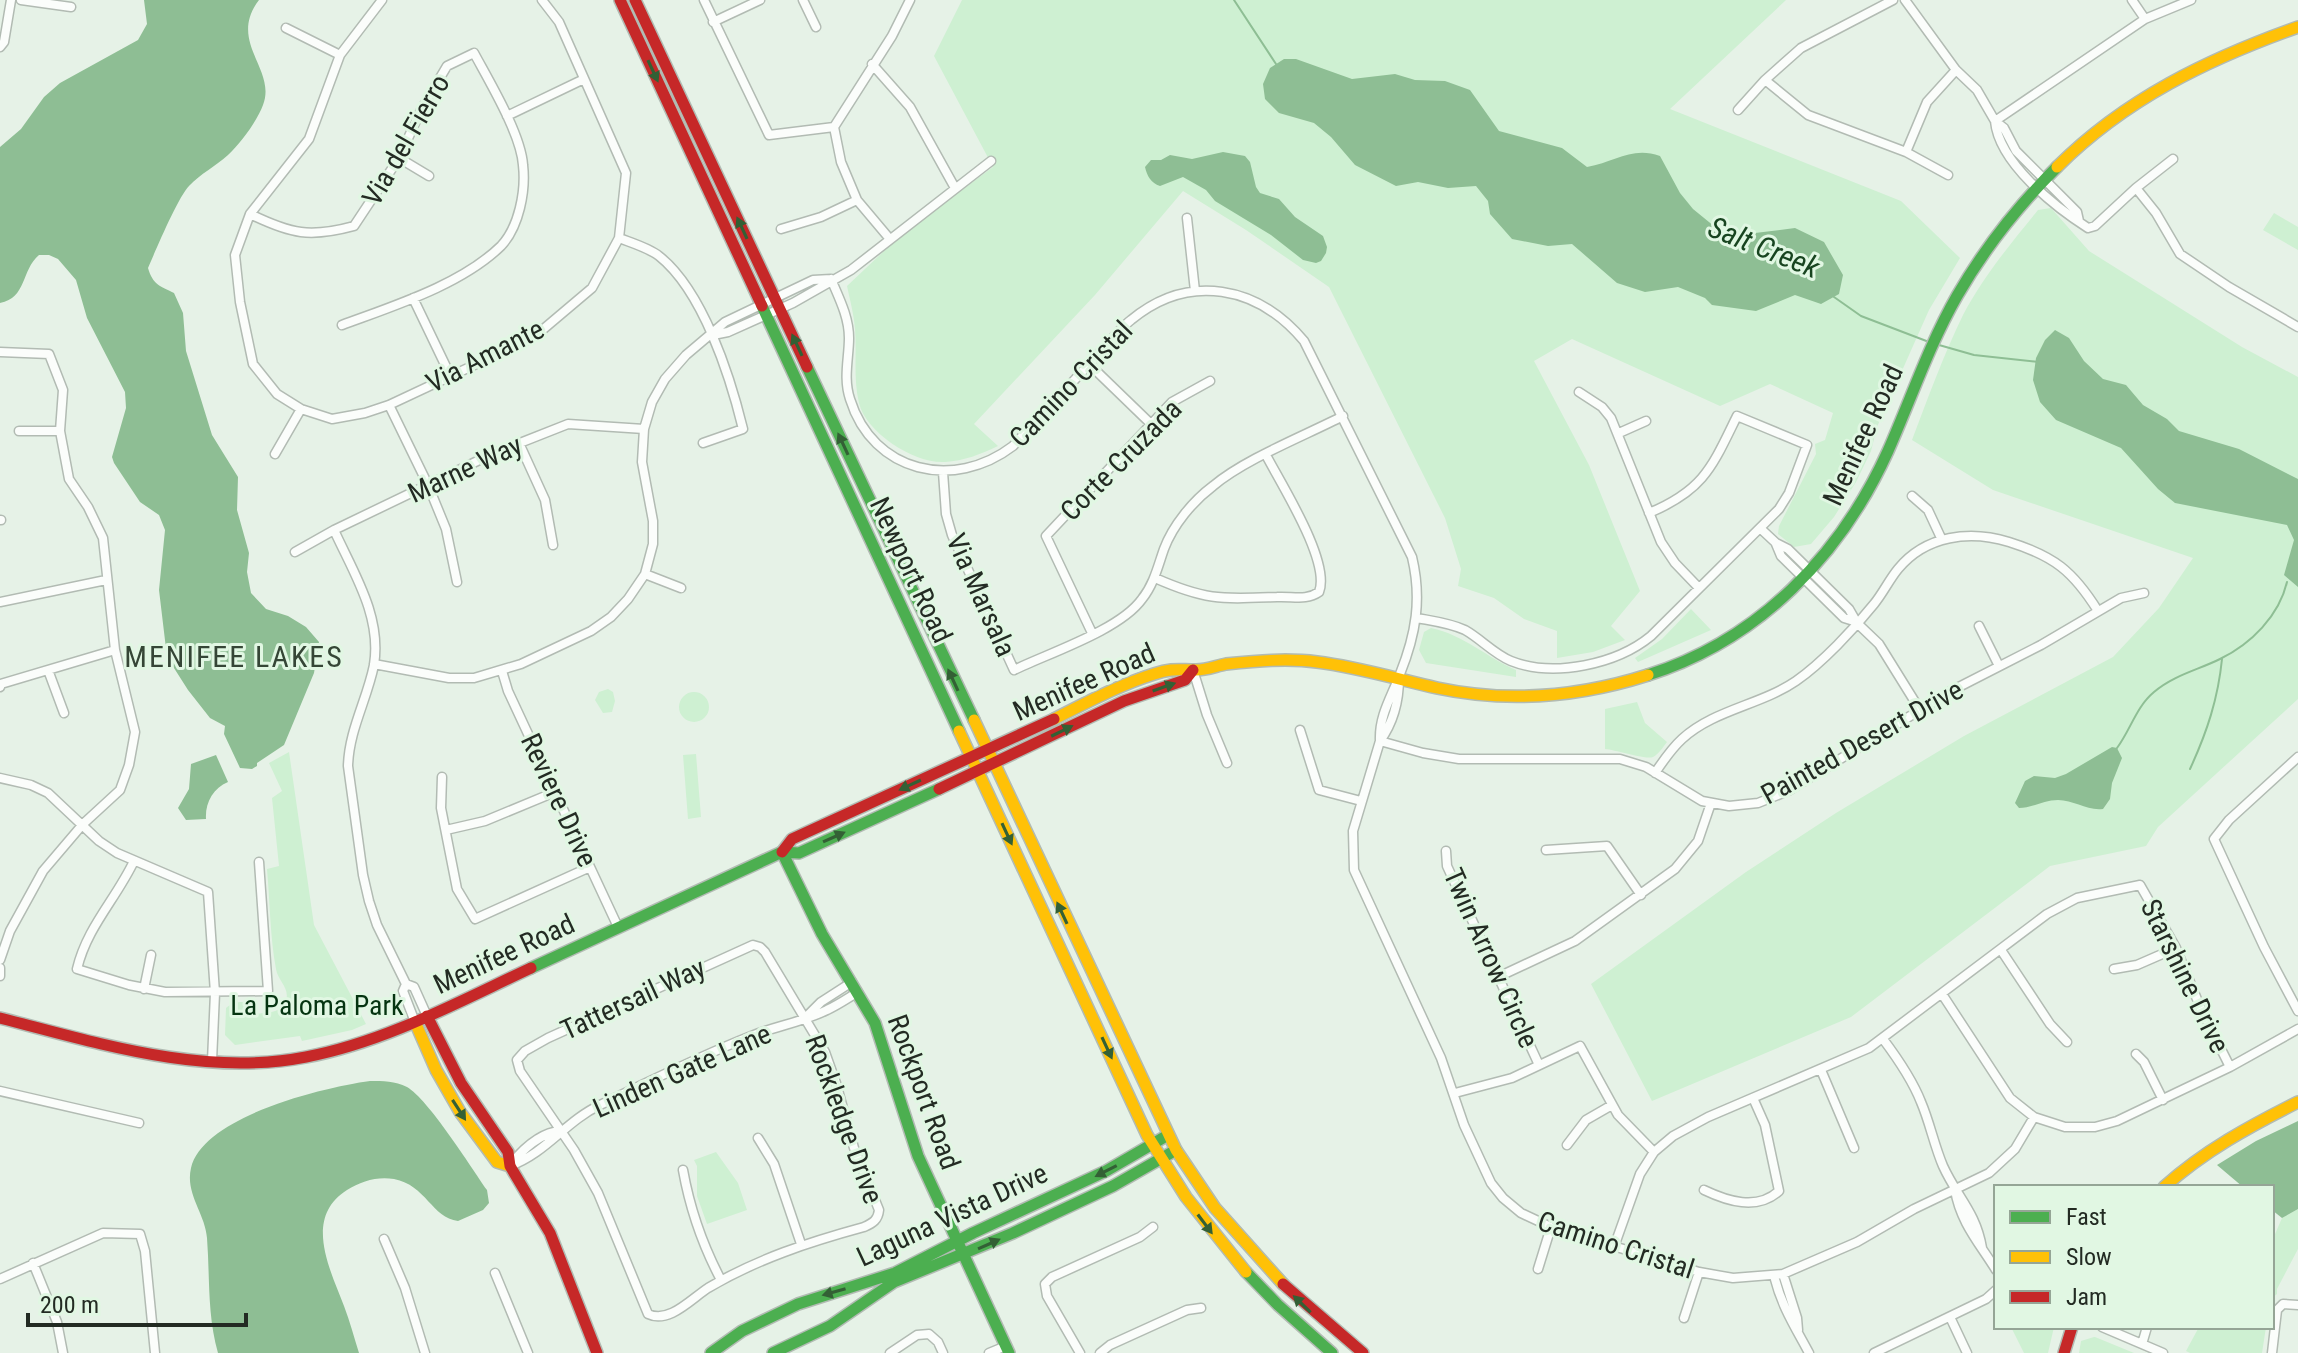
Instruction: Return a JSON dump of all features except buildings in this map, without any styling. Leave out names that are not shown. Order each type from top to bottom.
[{"type":"main road","name":"Newport Road","points":[[620,0],[1152,1144],[1205,1225],[1257,1286],[1332,1353]]},
{"type":"main road","name":"Newport Road","points":[[635,0],[1176,1150],[1218,1212],[1268,1272],[1315,1317],[1363,1353]]},
{"type":"main road","name":"Menifee Road","points":[[0,1018],[166,1055],[212,1061],[248,1063],[305,1057],[340,1049],[415,1022],[782,852],[792,839],[1131,683],[1181,666],[1193,670],[1251,661],[1333,663],[1457,692],[1510,698],[1558,696],[1617,686],[1668,669],[1711,649],[1765,615],[1807,575],[1861,505],[1887,454],[1923,363],[1953,300],[1987,245],[2039,183],[2098,129],[2169,81],[2234,48],[2298,27]]},
{"type":"main road","name":"Menifee Road","points":[[782,852],[799,853],[993,765],[1124,701],[1185,680],[1193,670]]},
{"type":"main road","name":"Rockport Road","points":[[782,852],[810,912],[875,1023],[918,1156],[1008,1349]]},
{"type":"main road","points":[[427,1016],[461,1083],[508,1152],[510,1166],[550,1233],[597,1353]]},
{"type":"main road","points":[[415,1022],[436,1070],[460,1112],[497,1162],[510,1166]]},
{"type":"main road","points":[[2166,1185],[2207,1152],[2298,1102]]},
{"type":"main road","name":"Laguna Vista Drive","points":[[773,1353],[830,1326],[894,1282],[961,1248],[973,1233],[1106,1171],[1168,1135]]},
{"type":"main road","name":"Laguna Vista Drive","points":[[711,1353],[742,1331],[798,1304],[882,1278],[961,1248],[977,1249],[1101,1191],[1176,1150]]},
{"type":"main road","points":[[2064,1353],[2071,1329]]},
{"type":"street","points":[[0,47],[4,42],[11,0]]},
{"type":"street","points":[[21,0],[71,7]]},
{"type":"street","points":[[275,454],[301,409],[277,394],[253,364],[240,302],[235,255],[250,214],[309,139],[340,55],[382,0]]},
{"type":"street","name":"Via Amante","points":[[301,409],[332,419],[389,405],[534,337],[592,288],[619,238],[626,173],[559,22],[542,0]]},
{"type":"street","points":[[704,0],[769,135],[834,127]]},
{"type":"street","points":[[713,22],[760,0]]},
{"type":"street","points":[[803,0],[816,27]]},
{"type":"street","points":[[889,238],[857,200],[841,162],[834,127],[892,36],[910,0]]},
{"type":"street","points":[[1738,110],[1765,80],[1801,48],[1893,0]]},
{"type":"street","points":[[1905,0],[1956,70],[1977,90],[1995,121],[2004,128],[2012,153],[2071,219],[2088,228],[2095,226],[2173,159]]},
{"type":"street","points":[[2132,0],[2145,19]]},
{"type":"street","points":[[1995,121],[2145,19],[2191,0]]},
{"type":"street","points":[[286,28],[340,55]]},
{"type":"street","name":"Via del Fierro","points":[[250,214],[281,230],[308,235],[354,226],[399,158],[421,110],[447,66],[474,53],[507,116]]},
{"type":"street","points":[[872,64],[910,107],[955,188]]},
{"type":"street","points":[[1906,152],[1927,102],[1956,70]]},
{"type":"street","points":[[342,325],[413,298],[471,269],[503,244],[520,209],[524,164],[507,116],[584,79]]},
{"type":"street","points":[[1765,80],[1808,115],[1906,152],[1948,175]]},
{"type":"street","points":[[399,158],[429,176]]},
{"type":"street","points":[[374,664],[449,678],[474,678],[502,671],[591,631],[611,617],[645,574],[653,544],[653,521],[642,462],[644,429],[652,402],[665,379],[686,355],[712,335],[728,332],[813,280],[831,279],[869,258],[889,238],[991,161]]},
{"type":"street","points":[[2136,188],[2156,213],[2180,254],[2298,327]]},
{"type":"street","points":[[781,229],[821,217],[857,200]]},
{"type":"street","points":[[1187,218],[1195,291]]},
{"type":"street","points":[[619,238],[658,255],[684,282],[712,335],[733,385],[743,429],[703,443]]},
{"type":"street","name":"Camino Cristal","points":[[831,279],[848,323],[847,385],[856,415],[880,447],[898,459],[918,468],[943,472],[976,466],[999,457],[1013,446],[1130,320],[1168,298],[1195,291],[1217,291],[1247,297],[1278,315],[1304,341],[1409,548],[1416,575],[1417,618],[1399,678],[1399,696],[1387,731],[1380,741],[1361,801],[1352,846],[1357,879],[1455,1093],[1464,1125],[1497,1191],[1521,1213],[1551,1227],[1699,1272],[1733,1278],[1779,1275],[1857,1242],[1989,1173],[2008,1158],[2034,1117]]},
{"type":"street","points":[[413,298],[450,375]]},
{"type":"street","points":[[0,352],[49,354],[63,390],[60,431],[69,479],[88,507],[103,538],[115,650],[135,732],[129,765],[120,790],[83,824],[51,860],[2,948],[0,960]]},
{"type":"street","points":[[1089,364],[1151,424]]},
{"type":"street","name":"Corte Cruzada","points":[[1092,633],[1046,536],[1172,402],[1210,381]]},
{"type":"street","points":[[1579,392],[1602,407],[1619,433],[1661,542],[1675,563],[1699,588]]},
{"type":"street","points":[[389,405],[446,529],[457,582]]},
{"type":"street","points":[[1092,633],[1120,621],[1132,611],[1155,578],[1165,546],[1176,525],[1212,486],[1343,416]]},
{"type":"street","points":[[1417,618],[1464,630],[1510,661],[1530,666],[1571,666],[1610,658],[1637,647],[1761,529],[1789,493],[1807,445],[1737,416],[1703,479],[1673,503],[1649,513]]},
{"type":"street","points":[[1619,433],[1646,421]]},
{"type":"street","name":"Marne Way","points":[[295,552],[428,485],[568,424],[644,429]]},
{"type":"street","points":[[19,431],[60,431]]},
{"type":"street","points":[[519,443],[545,500],[553,545]]},
{"type":"street","points":[[1155,578],[1184,591],[1226,600],[1282,596],[1305,598],[1319,592],[1322,575],[1316,557],[1266,455]]},
{"type":"street","name":"Via Marsala","points":[[943,472],[946,514],[952,535],[1014,670],[1092,633]]},
{"type":"street","points":[[1912,496],[1928,510],[1942,540]]},
{"type":"street","points":[[1761,529],[1776,543],[1781,556],[1807,575],[1844,618],[1857,623],[1890,659],[1920,710]]},
{"type":"street","points":[[334,530],[367,600],[373,621],[374,664],[351,736],[348,766],[363,875],[377,925],[406,984],[414,987],[427,1016]]},
{"type":"street","points":[[1655,773],[1683,737],[1796,681],[1857,623],[1906,561],[1942,540],[1974,535],[2044,554],[2072,574],[2098,611]]},
{"type":"street","points":[[645,574],[681,588]]},
{"type":"street","points":[[0,602],[106,580]]},
{"type":"street","name":"Painted Desert Drive","points":[[1380,741],[1459,759],[1610,758],[1637,764],[1686,793],[1711,803],[1747,805],[1776,796],[1920,710],[2121,598],[2144,593]]},
{"type":"street","points":[[1979,626],[1999,666]]},
{"type":"street","points":[[0,687],[1,684],[115,650]]},
{"type":"street","points":[[48,670],[64,713]]},
{"type":"street","points":[[1193,670],[1227,763]]},
{"type":"street","name":"Reviere Drive","points":[[502,671],[508,691],[618,927]]},
{"type":"street","points":[[1300,730],[1319,790],[1361,801]]},
{"type":"street","points":[[2298,757],[2229,820],[2214,839],[2264,947],[2298,1011]]},
{"type":"street","points":[[442,777],[441,808],[457,889],[475,919],[590,867]]},
{"type":"street","points":[[0,778],[31,785],[48,793],[99,841],[134,861],[208,892],[215,993],[212,1061]]},
{"type":"street","points":[[446,830],[485,821],[555,792]]},
{"type":"street","points":[[1498,977],[1565,947],[1675,869],[1691,852],[1704,829],[1711,803]]},
{"type":"street","points":[[1546,850],[1607,846],[1641,895]]},
{"type":"street","name":"Twin Arrow Circle","points":[[1446,851],[1447,866],[1539,1065]]},
{"type":"street","points":[[134,861],[125,880],[90,931],[77,969],[144,989],[215,993],[268,991],[259,862]]},
{"type":"street","name":"Starshine Drive","points":[[2001,950],[2066,903],[2140,885],[2176,948],[2201,1009],[2230,1067]]},
{"type":"street","name":"Rockledge Drive","points":[[753,945],[765,952],[806,1017],[831,1066],[854,1148],[879,1210],[872,1224],[801,1244]]},
{"type":"street","name":"Tattersail Way","points":[[561,1131],[520,1071],[517,1060],[525,1051],[753,945]]},
{"type":"street","points":[[2114,969],[2137,965],[2176,948]]},
{"type":"street","points":[[1614,1247],[1633,1188],[1654,1152],[1688,1126],[1821,1070],[1883,1039],[2001,950],[2050,1024],[2067,1042]]},
{"type":"street","points":[[144,989],[151,955]]},
{"type":"street","points":[[0,968],[0,976]]},
{"type":"street","points":[[406,984],[403,991],[415,1022]]},
{"type":"street","name":"Linden Gate Lane","points":[[806,1017],[827,998],[855,987]]},
{"type":"street","name":"Linden Gate Lane","points":[[510,1166],[520,1152],[551,1131],[561,1131],[610,1100],[750,1036],[833,1007],[855,987]]},
{"type":"street","points":[[1942,994],[2010,1098],[2034,1117],[2065,1127],[2095,1127],[2117,1121],[2230,1067],[2298,1029]]},
{"type":"street","points":[[827,998],[833,1007]]},
{"type":"street","points":[[1883,1039],[1916,1089],[1932,1138],[1955,1189],[1966,1202],[1982,1248],[1994,1267]]},
{"type":"street","points":[[1455,1093],[1512,1078],[1580,1046],[1625,1126],[1654,1152]]},
{"type":"street","points":[[2136,1054],[2144,1062],[2163,1100]]},
{"type":"street","points":[[1821,1070],[1854,1148]]},
{"type":"street","points":[[0,1091],[139,1123]]},
{"type":"street","points":[[1704,1190],[1729,1202],[1766,1200],[1779,1191],[1765,1125],[1753,1098]]},
{"type":"street","points":[[1567,1145],[1586,1120],[1612,1105]]},
{"type":"street","points":[[561,1131],[602,1201],[648,1314],[653,1317],[666,1316],[721,1280],[801,1244],[774,1164],[758,1138]]},
{"type":"street","points":[[683,1170],[688,1198],[707,1252],[721,1280]]},
{"type":"street","points":[[1080,1353],[1047,1296],[1045,1284],[1052,1277],[1140,1237],[1153,1227]]},
{"type":"street","points":[[1538,1269],[1551,1227]]},
{"type":"street","points":[[0,1279],[103,1233],[140,1234],[144,1240],[155,1353]]},
{"type":"street","points":[[384,1239],[405,1288],[425,1353]]},
{"type":"street","points":[[33,1263],[57,1322],[63,1353]]},
{"type":"street","points":[[1684,1318],[1699,1272]]},
{"type":"street","points":[[495,1273],[528,1353]]},
{"type":"street","points":[[1779,1275],[1809,1353]]},
{"type":"street","points":[[1874,1353],[1986,1299],[1994,1292]]},
{"type":"street","points":[[2272,1353],[2277,1310],[2283,1304],[2298,1305]]},
{"type":"street","points":[[1100,1353],[1110,1345],[1187,1310],[1201,1308]]},
{"type":"street","points":[[1950,1317],[1967,1353]]},
{"type":"street","points":[[2107,1329],[2163,1353]]},
{"type":"street","points":[[2142,1344],[2146,1329]]},
{"type":"street","points":[[890,1353],[917,1335],[929,1334],[938,1342],[943,1353]]},
{"type":"street","points":[[989,1353],[1008,1349]]},
{"type":"green space","points":[[962,0],[1786,0],[1670,109],[1901,201],[1960,258],[1929,310],[1856,482],[1834,517],[1811,544],[1794,547],[1778,534],[1779,526],[1816,454],[1815,444],[1825,440],[1833,413],[1770,384],[1720,406],[1572,339],[1534,361],[1589,465],[1640,591],[1611,626],[1625,640],[1593,652],[1557,658],[1557,631],[1524,619],[1494,598],[1458,586],[1461,569],[1445,518],[1329,287],[1183,191],[1095,295],[974,424],[998,446],[959,460],[933,461],[906,452],[871,425],[863,414],[857,394],[855,329],[847,286],[901,235],[993,167],[934,56]]},
{"type":"green space","points":[[2051,208],[2089,251],[2242,347],[2298,377],[2298,699],[2158,827],[2146,846],[2050,866],[1851,1017],[1652,1101],[1591,984],[1746,872],[1836,813],[1964,736],[2113,657],[2159,608],[2193,558],[1993,490],[1912,440],[1949,346],[1971,301],[2038,210]]},
{"type":"green space","points":[[2274,213],[2298,227],[2298,250],[2263,230]]},
{"type":"green space","points":[[1691,609],[1711,630],[1638,662],[1635,658],[1662,639]]},
{"type":"green space","points":[[1431,628],[1454,636],[1516,670],[1516,677],[1426,663],[1419,650],[1424,632]]},
{"type":"green space","points":[[608,689],[613,692],[615,701],[612,712],[603,713],[595,700],[599,692]]},
{"type":"green space","points":[[694,692],[704,697],[709,707],[704,717],[694,722],[684,717],[679,707],[684,697]]},
{"type":"green space","points":[[1637,702],[1645,723],[1667,742],[1653,757],[1605,749],[1605,709]]},
{"type":"green space","name":"La Paloma Park","points":[[289,752],[314,925],[366,1024],[302,1041],[300,1036],[235,1045],[225,1035],[226,1008],[236,1003],[255,1003],[256,1014],[268,1013],[284,1004],[287,994],[277,974],[274,957],[267,869],[279,866],[272,798],[282,791],[269,763]]},
{"type":"green space","points":[[696,754],[701,817],[688,819],[683,755]]},
{"type":"green space","points":[[716,1152],[738,1183],[747,1210],[707,1224],[697,1196],[697,1166],[694,1160]]},
{"type":"green space","points":[[2298,1209],[2298,1249],[2274,1296],[2274,1236],[2282,1218]]},
{"type":"green space","points":[[2012,1329],[2054,1329],[2048,1353],[2024,1353]]},
{"type":"green space","points":[[2198,1329],[2266,1329],[2262,1353],[2186,1351]]},
{"type":"green space","points":[[2094,1337],[2134,1353],[2079,1353],[2081,1341]]},
{"type":"water","points":[[144,0],[259,0],[248,29],[264,79],[266,92],[263,105],[253,125],[233,150],[184,192],[148,268],[155,282],[174,293],[183,313],[186,351],[212,435],[238,477],[237,510],[249,553],[247,572],[251,593],[266,609],[288,616],[306,627],[319,642],[314,673],[284,745],[252,769],[240,768],[224,734],[225,726],[210,718],[167,657],[159,590],[165,530],[159,515],[140,502],[114,463],[112,457],[126,408],[125,392],[87,318],[76,280],[58,259],[39,255],[15,296],[0,303],[0,147],[21,129],[44,97],[60,83],[138,40],[147,24]]},
{"type":"water","points":[[1284,59],[1296,59],[1352,79],[1395,74],[1415,80],[1445,81],[1470,90],[1499,131],[1562,148],[1587,167],[1632,154],[1660,156],[1680,193],[1693,209],[1720,231],[1755,233],[1795,228],[1824,242],[1843,275],[1839,294],[1821,304],[1795,295],[1756,311],[1712,305],[1705,298],[1678,287],[1645,292],[1617,283],[1572,244],[1548,246],[1512,239],[1490,214],[1488,201],[1476,186],[1448,188],[1418,182],[1396,186],[1355,165],[1314,123],[1279,113],[1265,99],[1263,84],[1270,68]]},
{"type":"water","points":[[1223,152],[1245,156],[1260,193],[1279,199],[1295,217],[1323,236],[1327,247],[1321,261],[1303,260],[1183,177],[1157,185],[1150,179],[1145,167],[1151,160],[1161,160],[1170,155],[1192,159]]},
{"type":"water","points":[[2055,330],[2069,338],[2084,361],[2103,379],[2126,385],[2143,405],[2167,419],[2179,431],[2239,449],[2298,479],[2298,587],[2284,575],[2294,540],[2287,525],[2175,503],[2121,448],[2056,420],[2040,402],[2033,380],[2036,358],[2045,340]]},
{"type":"water","points":[[2112,747],[2117,748],[2122,758],[2112,783],[2110,799],[2103,809],[2058,800],[2019,808],[2015,803],[2025,781],[2034,776],[2055,778],[2066,774]]},
{"type":"water","points":[[216,755],[228,782],[211,797],[206,819],[186,820],[178,808],[189,789],[191,764]]},
{"type":"water","points":[[370,1081],[398,1084],[416,1094],[449,1134],[487,1190],[489,1203],[483,1210],[458,1221],[442,1214],[405,1182],[382,1178],[352,1187],[334,1202],[326,1215],[323,1229],[327,1260],[359,1353],[218,1353],[210,1310],[207,1238],[190,1177],[200,1150],[218,1133],[268,1107],[297,1097]]},
{"type":"water","points":[[2298,1121],[2298,1209],[2282,1218],[2274,1212],[2274,1185],[2241,1185],[2217,1165],[2256,1141]]},
{"type":"waterway","name":"Salt Creek","points":[[1234,0],[1276,64]]},
{"type":"waterway","name":"Salt Creek","points":[[1834,297],[1861,316],[1929,342]]},
{"type":"waterway","name":"Salt Creek","points":[[1939,345],[1974,355],[2039,362]]},
{"type":"waterway","points":[[2117,748],[2143,704],[2154,692],[2178,677],[2231,653],[2253,637],[2278,606],[2287,582]]},
{"type":"waterway","points":[[2190,769],[2211,715],[2222,659]]},
{"type":"traffic: fast","points":[[1648,675],[1688,660],[1726,640],[1792,589],[1821,558],[1869,489],[1938,334],[1967,279],[2002,228],[2057,167]]},
{"type":"traffic: fast","points":[[762,306],[959,731]]},
{"type":"traffic: fast","points":[[807,367],[974,720]]},
{"type":"traffic: fast","points":[[531,968],[782,852],[799,853],[939,789]]},
{"type":"traffic: fast","points":[[782,852],[822,934],[875,1023],[918,1156],[1009,1353]]},
{"type":"traffic: fast","points":[[711,1353],[742,1331],[798,1304],[895,1273],[1106,1171],[1168,1135]]},
{"type":"traffic: fast","points":[[773,1353],[830,1326],[894,1282],[1013,1233],[1113,1186],[1176,1150]]},
{"type":"traffic: fast","points":[[1246,1272],[1332,1353]]},
{"type":"traffic: slow","points":[[2057,167],[2139,101],[2200,67],[2298,27]]},
{"type":"traffic: slow","points":[[1054,719],[1115,689],[1160,672],[1260,661],[1294,660],[1332,664],[1464,693],[1517,696],[1570,693],[1648,675]]},
{"type":"traffic: slow","points":[[974,720],[1176,1150],[1215,1208],[1283,1284]]},
{"type":"traffic: slow","points":[[959,731],[1147,1135],[1186,1197],[1246,1272]]},
{"type":"traffic: slow","points":[[415,1022],[436,1070],[460,1112],[497,1162],[510,1166]]},
{"type":"traffic: slow","points":[[2166,1185],[2228,1140],[2298,1102]]},
{"type":"traffic: jam","points":[[620,0],[762,306]]},
{"type":"traffic: jam","points":[[635,0],[807,367]]},
{"type":"traffic: jam","points":[[939,789],[1124,701],[1185,680],[1193,670]]},
{"type":"traffic: jam","points":[[782,852],[792,839],[1054,719]]},
{"type":"traffic: jam","points":[[0,1018],[152,1054],[229,1063],[268,1062],[306,1057],[364,1042],[421,1020],[531,968]]},
{"type":"traffic: jam","points":[[427,1016],[461,1083],[508,1152],[510,1166],[550,1233],[597,1353]]},
{"type":"traffic: jam","points":[[1283,1284],[1363,1353]]},
{"type":"traffic: jam","points":[[2064,1353],[2071,1329]]},
{"type":"district","name":"MENIFEE LAKES","points":[[234,656]]}]
